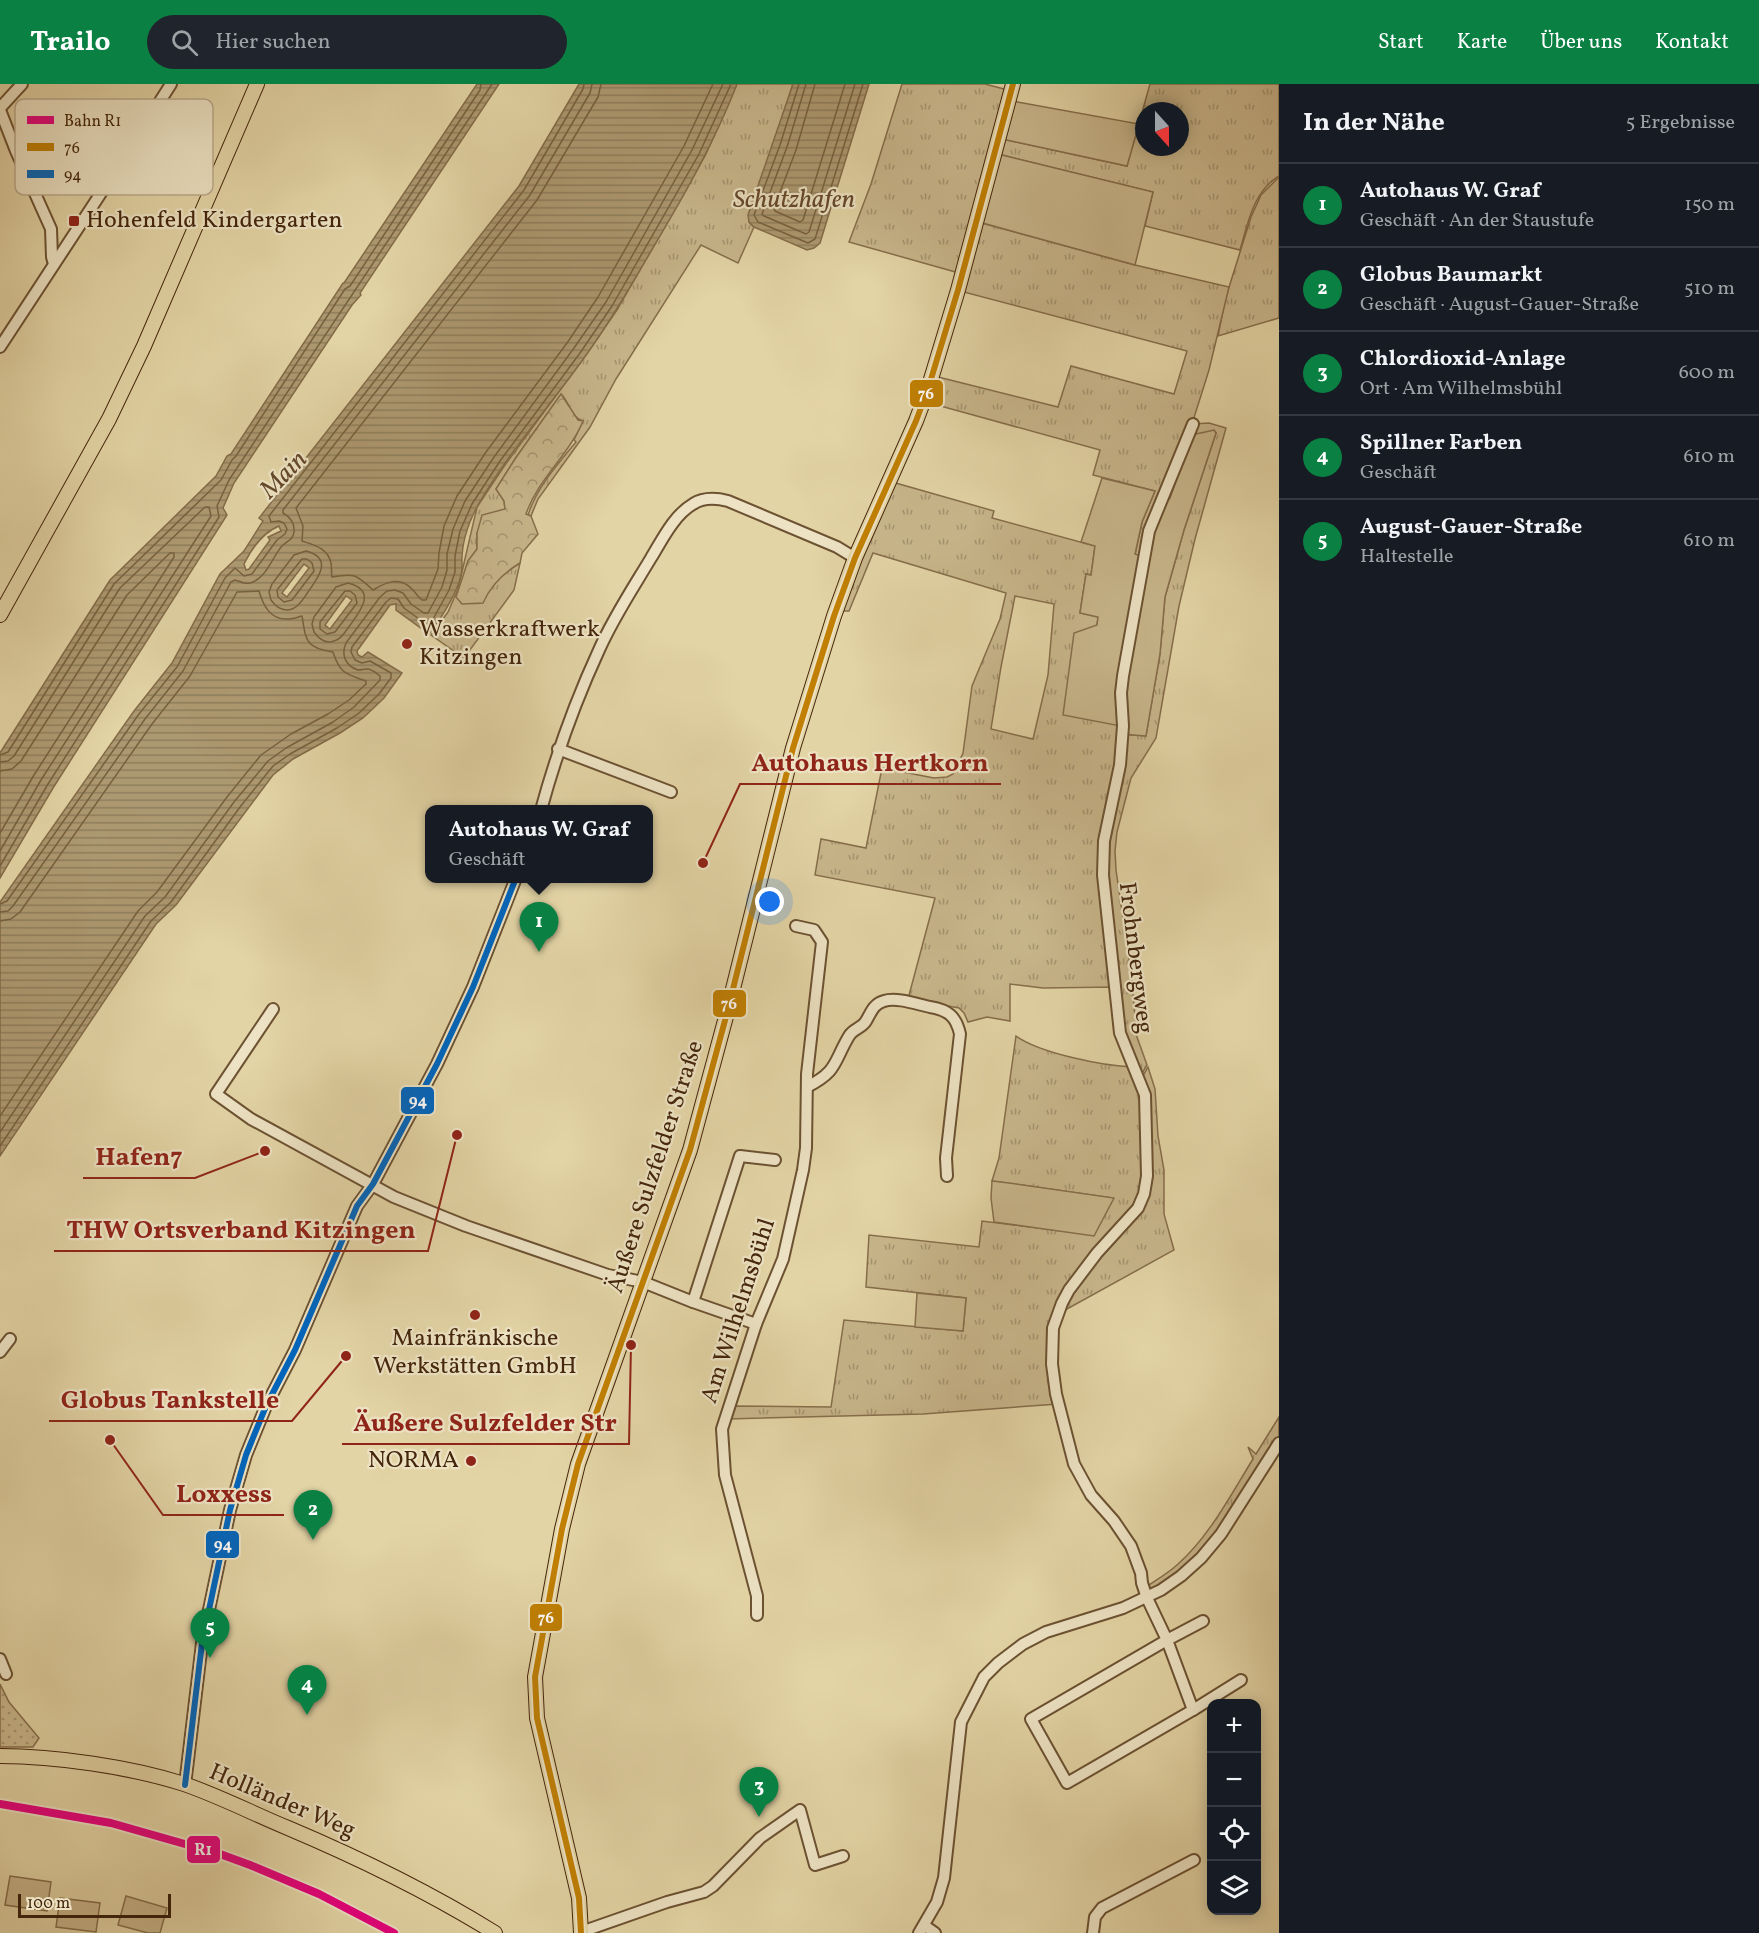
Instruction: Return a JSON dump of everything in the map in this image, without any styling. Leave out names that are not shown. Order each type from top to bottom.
[{"type":"main road","points":[[213,186],[257,84]]},
{"type":"main road","name":"Äußere Sulzfelder Straße","points":[[581,1932],[579,1898],[537,1718],[535,1677],[562,1529],[578,1464],[690,1150],[728,1013],[793,748],[834,616],[855,558],[916,422],[958,290],[1013,84]]},
{"type":"main road","points":[[0,615],[110,419],[209,195]]},
{"type":"main road","name":"Holländer Weg","points":[[0,1756],[42,1758],[86,1764],[148,1774],[185,1785],[341,1850],[455,1908],[495,1933]]},
{"type":"street","points":[[15,151],[0,109],[22,84]]},
{"type":"street","points":[[161,99],[171,84]]},
{"type":"street","points":[[35,195],[51,229],[54,264]]},
{"type":"street","points":[[0,347],[99,195]]},
{"type":"street","name":"Frohnbergweg","points":[[1193,424],[1155,514],[1146,546],[1120,693],[1123,726],[1120,765],[1108,820],[1103,859],[1104,895],[1119,1026],[1123,1042],[1145,1095],[1146,1184],[1138,1208],[1097,1253],[1069,1290],[1053,1328],[1051,1351],[1056,1394],[1074,1464],[1091,1495],[1114,1521],[1131,1546],[1147,1598],[1167,1640],[1193,1710]]},
{"type":"street","points":[[542,805],[558,749],[599,649],[669,530],[687,508],[694,503],[709,499],[728,501],[837,547],[855,558]]},
{"type":"street","points":[[558,749],[671,792]]},
{"type":"street","points":[[185,1785],[202,1643],[230,1510],[246,1455],[266,1406],[295,1350],[357,1206],[373,1184],[437,1064],[469,997],[514,883]]},
{"type":"street","name":"Am Wilhelmsbühl","points":[[757,1615],[757,1596],[725,1475],[722,1429],[756,1324],[783,1259],[803,1170],[806,1148],[807,1087],[822,942],[814,930],[796,926]]},
{"type":"street","points":[[807,1087],[824,1078],[835,1065],[850,1034],[866,1022],[876,1005],[884,1001],[894,1000],[942,1009],[953,1015],[958,1022],[960,1034],[946,1158],[947,1176]]},
{"type":"street","points":[[273,1009],[216,1094],[251,1119],[394,1197],[466,1226],[608,1275],[643,1282],[756,1324]]},
{"type":"street","points":[[693,1302],[740,1156],[775,1160]]},
{"type":"street","points":[[0,1352],[10,1339]]},
{"type":"street","points":[[935,1933],[922,1930],[938,1902],[945,1878],[961,1722],[984,1677],[1023,1644],[1046,1632],[1147,1598],[1181,1576],[1201,1558],[1221,1534],[1279,1443]]},
{"type":"street","points":[[1203,1621],[1031,1719],[1067,1783],[1241,1680]]},
{"type":"street","points":[[0,1659],[6,1674]]},
{"type":"street","points":[[581,1932],[704,1892],[713,1886],[760,1838],[800,1810],[815,1865],[843,1857]]},
{"type":"street","points":[[1106,1933],[1094,1931],[1095,1917],[1102,1908],[1194,1860]]},
{"type":"green space","points":[[737,84],[793,84],[749,222],[754,227],[738,263],[701,245],[616,379],[590,427],[538,499],[531,516],[528,515],[537,495],[548,477],[576,442],[574,440],[583,421],[575,416],[561,394],[515,459],[496,489],[504,501],[505,509],[477,533],[477,549],[468,561],[457,597],[482,603],[498,580],[520,563],[514,590],[464,658],[431,635],[448,612],[458,589],[477,507],[617,310],[705,156]]},
{"type":"green space","points":[[902,84],[985,84],[1008,90],[959,273],[849,242],[871,184]]},
{"type":"green space","points":[[1150,84],[1279,84],[1279,176],[1257,199],[1240,250],[1145,226],[1153,192],[998,154],[1002,139],[1127,166],[1135,137],[1135,156],[1189,156],[1189,102],[1145,102]]},
{"type":"green space","points":[[1012,101],[1135,123],[1135,138],[1127,166],[1002,139]]},
{"type":"green space","points":[[998,154],[1153,192],[1135,265],[979,222]]},
{"type":"green space","points":[[1279,177],[1279,318],[1218,336],[1225,300],[1251,217],[1261,195]]},
{"type":"green space","points":[[978,222],[1135,265],[1229,287],[1209,370],[1192,424],[1209,423],[1226,428],[1179,606],[1156,738],[1131,778],[1117,832],[1116,870],[1131,973],[1137,1037],[1147,1065],[1140,1077],[1124,1042],[1115,987],[1043,988],[1010,984],[1010,1021],[987,1017],[968,1022],[959,1008],[908,999],[935,898],[815,875],[821,839],[866,848],[882,768],[934,778],[953,774],[963,753],[972,686],[1000,619],[1006,593],[873,553],[849,611],[839,611],[892,482],[994,511],[992,518],[1095,546],[1091,575],[1086,574],[1080,613],[1098,617],[1097,625],[1122,726],[1121,734],[1146,736],[1160,654],[1165,597],[1216,433],[1190,441],[1170,498],[1144,557],[1135,555],[1142,522],[1155,491],[1093,475],[1100,450],[926,402],[934,376],[1058,407],[1071,366],[1174,394],[1187,351],[960,291]],"holes":[[[1015,596],[1054,604],[1048,675],[1033,739],[991,729]]]},
{"type":"green space","points":[[561,394],[578,420],[583,421],[570,445],[531,501],[526,514],[531,516],[538,534],[522,553],[520,563],[498,580],[483,603],[462,604],[456,597],[468,561],[477,549],[477,533],[482,515],[505,509],[504,501],[496,489]]},
{"type":"green space","points":[[1214,430],[1216,433],[1165,597],[1160,654],[1146,736],[1121,734],[1121,726],[1063,715],[1074,633],[1097,625],[1098,617],[1080,613],[1086,574],[1091,575],[1095,546],[1081,542],[1102,478],[1155,491],[1142,522],[1135,554],[1144,557],[1161,501],[1166,503],[1170,498],[1190,441],[1196,434]]},
{"type":"green space","points":[[1016,1036],[1056,1053],[1105,1064],[1133,1067],[1141,1079],[1148,1067],[1155,1089],[1158,1136],[1164,1170],[1164,1214],[1174,1250],[1056,1315],[1058,1404],[923,1414],[727,1419],[731,1406],[831,1407],[844,1320],[963,1331],[966,1298],[866,1287],[869,1235],[979,1247],[982,1221],[1094,1235],[1113,1198],[992,1181],[999,1158]]},
{"type":"green space","points":[[992,1181],[1114,1198],[1094,1236],[994,1222],[991,1198]]},
{"type":"green space","points":[[917,1293],[966,1298],[963,1331],[915,1327]]},
{"type":"green space","points":[[1279,1417],[1279,1438],[1214,1540],[1198,1558],[1148,1594],[1146,1587],[1189,1554],[1209,1529],[1253,1459],[1248,1447],[1256,1454]]},
{"type":"green space","points":[[0,1684],[9,1702],[39,1738],[33,1747],[0,1747]]},
{"type":"green space","points":[[10,1876],[51,1882],[47,1911],[5,1905]]},
{"type":"green space","points":[[126,1896],[167,1908],[160,1933],[148,1933],[118,1925]]},
{"type":"green space","points":[[60,1898],[100,1903],[96,1932],[56,1927]]},
{"type":"water","points":[[477,84],[499,84],[234,483],[223,508],[227,515],[53,788],[0,878],[0,753],[110,580],[216,476],[227,456],[231,454]]},
{"type":"water","points":[[579,84],[737,84],[699,167],[603,331],[502,467],[478,505],[466,535],[459,582],[439,620],[429,634],[396,610],[396,604],[390,605],[357,651],[362,657],[368,652],[402,673],[384,698],[363,718],[293,759],[273,775],[176,905],[156,924],[0,1156],[0,902],[134,711],[172,663],[220,574],[244,551],[263,521],[259,518],[519,186]],"holes":[[[279,526],[281,531],[268,537],[270,540],[246,570],[244,564],[254,547],[267,533]],[[304,564],[309,568],[287,597],[282,593]],[[346,596],[352,600],[330,629],[325,625]]]},
{"type":"water","name":"Schutzhafen","points":[[793,84],[869,84],[820,243],[807,250],[754,227],[749,222],[748,215]]},
{"type":"rail line","name":"R1","points":[[0,1804],[111,1823],[220,1854],[319,1894],[394,1933]]},
{"type":"transit line","name":"76","points":[[581,1933],[579,1898],[537,1718],[535,1677],[562,1529],[578,1464],[690,1150],[727,1013],[793,748],[834,616],[855,558],[928,389],[958,290],[1013,84]]},
{"type":"transit line","name":"94","points":[[185,1785],[202,1643],[230,1510],[246,1455],[266,1406],[295,1350],[357,1206],[373,1184],[437,1064],[473,987],[514,883]]},
{"type":"place","name":"Hohenfeld Kindergarten","points":[[74,221]]},
{"type":"place","name":"Wasserkraftwerk Kitzingen","points":[[407,644]]},
{"type":"place","name":"Autohaus Hertkorn","points":[[703,863]]},
{"type":"place","name":"Autohaus W. Graf","points":[[539,952]]},
{"type":"place","name":"THW Ortsverband Kitzingen","points":[[457,1135]]},
{"type":"place","name":"Hafen7","points":[[265,1151]]},
{"type":"place","name":"Mainfränkische Werkstätten GmbH","points":[[475,1315]]},
{"type":"place","name":"Äußere Sulzfelder Str","points":[[631,1345]]},
{"type":"place","name":"Globus Tankstelle","points":[[346,1356]]},
{"type":"place","name":"Loxxess","points":[[110,1440]]},
{"type":"place","name":"NORMA","points":[[471,1461]]},
{"type":"place","name":"Globus Baumarkt","points":[[313,1540]]},
{"type":"place","name":"August-Gauer-Straße","points":[[210,1658]]},
{"type":"place","name":"Spillner Farben","points":[[307,1715]]},
{"type":"place","name":"Chlordioxid-Anlage","points":[[759,1817]]},
{"type":"water label","name":"Main","points":[[284,475]]}]
